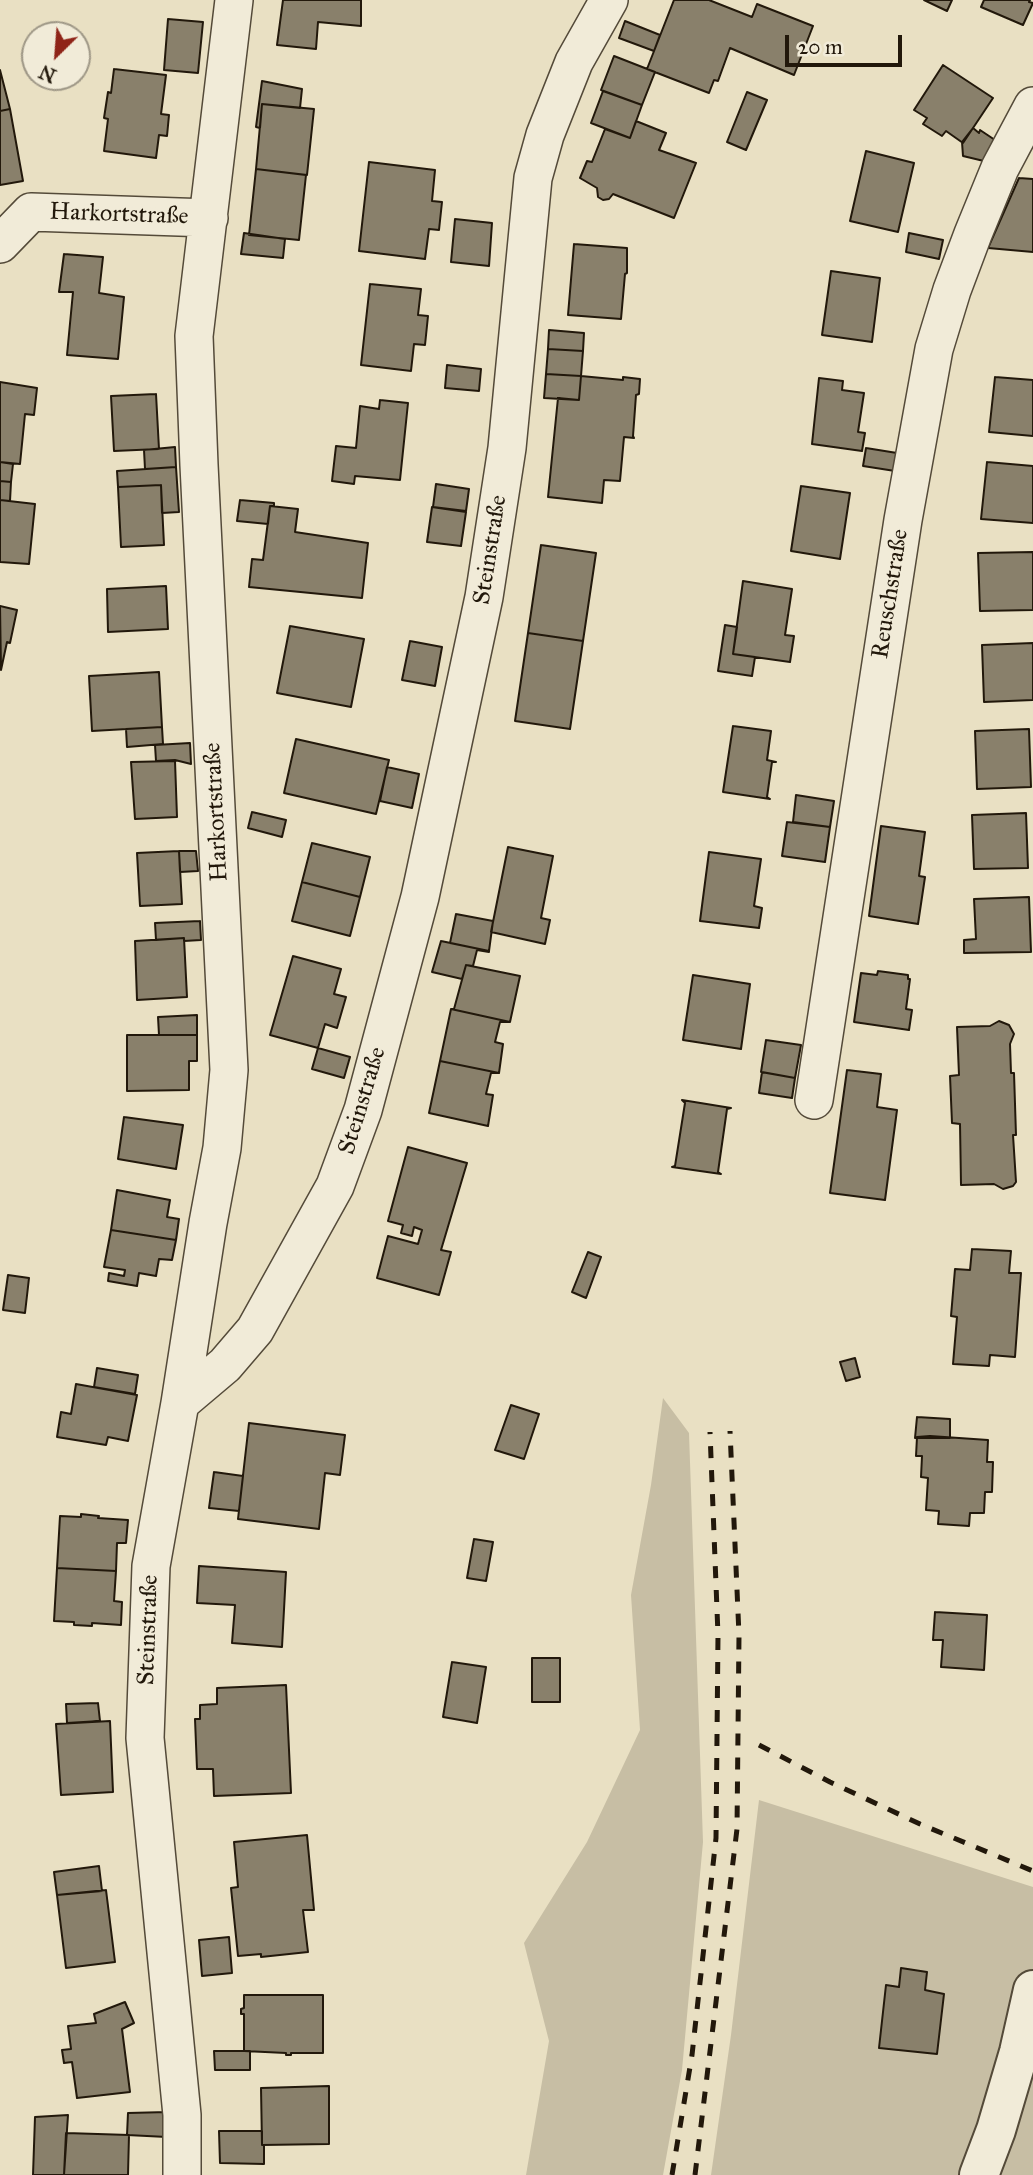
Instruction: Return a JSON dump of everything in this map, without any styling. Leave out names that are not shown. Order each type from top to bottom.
[{"type":"street","name":"Harkortstraße","points":[[180,1403],[222,1148],[229,1070],[198,465],[194,336],[234,0]]},
{"type":"street","name":"Steinstraße","points":[[182,2175],[182,2115],[145,1738],[151,1566],[180,1403],[225,1365],[255,1330],[335,1186],[363,1110],[420,897],[484,597],[507,448],[533,178],[545,135],[574,62],[609,0]]},
{"type":"street","name":"Reuschstraße","points":[[814,1100],[903,520],[934,349],[973,234],[1000,168],[1033,106]]},
{"type":"street","name":"Harkortstraße","points":[[0,244],[31,212],[209,218]]},
{"type":"street","points":[[979,2175],[996,2130],[1033,1990]]},
{"type":"shaded area","points":[[663,1398],[689,1433],[703,1842],[682,2070],[663,2175],[526,2175],[549,2041],[524,1943],[587,1842],[640,1730],[631,1595],[651,1485]]},
{"type":"shaded area","points":[[759,1800],[1033,1887],[1033,2175],[711,2175]],"holes":[[[902,1968],[926,1972],[925,1990],[944,1994],[937,2053],[879,2047],[886,1986],[899,1987]]]},
{"type":"building","points":[[283,0],[361,0],[361,26],[318,22],[316,49],[277,45]]},
{"type":"building","points":[[674,0],[709,0],[752,17],[757,4],[813,26],[794,75],[730,48],[718,81],[714,80],[709,93],[647,69]]},
{"type":"building","points":[[924,0],[952,0],[947,11]]},
{"type":"building","points":[[984,0],[1030,0],[1029,2],[1033,3],[1023,25],[981,7]]},
{"type":"building","points":[[168,19],[203,22],[198,73],[164,70]]},
{"type":"building","points":[[625,21],[660,35],[654,51],[619,38]]},
{"type":"building","points":[[614,56],[655,72],[642,105],[601,90]]},
{"type":"building","points":[[943,65],[993,98],[963,143],[946,131],[942,136],[923,124],[927,118],[914,110]]},
{"type":"building","points":[[114,69],[166,75],[161,114],[169,115],[167,136],[159,135],[156,158],[104,151],[108,119],[104,118]]},
{"type":"building","points":[[0,70],[10,109],[0,111]]},
{"type":"building","points":[[262,81],[302,89],[300,108],[262,104],[260,128],[256,127]]},
{"type":"building","points":[[603,91],[642,105],[630,138],[591,123]]},
{"type":"building","points":[[747,92],[767,100],[746,150],[727,142]]},
{"type":"building","points":[[262,104],[314,109],[307,175],[256,169]]},
{"type":"building","points":[[10,109],[23,181],[0,185],[0,111]]},
{"type":"building","points":[[636,121],[666,133],[659,150],[696,163],[674,218],[613,194],[609,199],[603,200],[598,197],[597,188],[580,178],[587,161],[592,162],[605,129],[630,138]]},
{"type":"building","points":[[973,128],[998,142],[988,162],[963,156],[962,142]]},
{"type":"building","points":[[866,151],[914,163],[898,232],[850,221]]},
{"type":"building","points":[[369,162],[435,170],[432,201],[442,202],[439,230],[429,229],[425,259],[359,251]]},
{"type":"building","points":[[256,169],[306,175],[299,240],[249,235]]},
{"type":"building","points":[[1019,178],[1033,179],[1033,252],[988,248]]},
{"type":"building","points":[[455,219],[492,223],[489,266],[451,262]]},
{"type":"building","points":[[244,233],[285,239],[283,258],[241,254]]},
{"type":"building","points":[[909,233],[943,240],[939,259],[906,252]]},
{"type":"building","points":[[574,244],[627,248],[627,273],[621,319],[568,315]]},
{"type":"building","points":[[64,254],[103,257],[99,293],[124,297],[118,359],[67,355],[73,292],[59,292]]},
{"type":"building","points":[[831,271],[880,278],[872,342],[822,335]]},
{"type":"building","points":[[370,284],[421,289],[418,315],[428,316],[425,345],[414,344],[411,371],[361,365]]},
{"type":"building","points":[[549,330],[584,333],[583,351],[548,349]]},
{"type":"building","points":[[548,349],[583,351],[581,376],[546,374]]},
{"type":"building","points":[[447,365],[481,369],[479,391],[445,388]]},
{"type":"building","points":[[546,374],[581,376],[579,400],[544,398]]},
{"type":"building","points":[[581,376],[640,379],[639,394],[636,395],[634,438],[624,437],[620,481],[604,480],[602,503],[548,497],[558,398],[579,400]]},
{"type":"building","points":[[995,377],[1033,380],[1033,436],[989,432]]},
{"type":"building","points":[[819,378],[843,381],[842,390],[864,393],[858,432],[865,433],[862,451],[812,444]]},
{"type":"building","points":[[0,382],[37,388],[34,415],[25,414],[20,464],[0,462]]},
{"type":"building","points":[[156,394],[159,449],[114,451],[111,396]]},
{"type":"building","points":[[380,400],[408,403],[400,480],[355,476],[354,484],[332,481],[336,446],[356,448],[360,406],[379,409]]},
{"type":"building","points":[[175,447],[176,467],[145,469],[144,450]]},
{"type":"building","points":[[866,448],[897,453],[895,471],[863,466]]},
{"type":"building","points":[[0,462],[13,464],[11,482],[0,481]]},
{"type":"building","points":[[987,462],[1033,466],[1033,523],[981,519]]},
{"type":"building","points":[[176,467],[179,512],[162,513],[161,485],[118,487],[117,471]]},
{"type":"building","points":[[0,481],[11,482],[10,501],[0,500]]},
{"type":"building","points":[[436,484],[469,489],[466,511],[433,507]]},
{"type":"building","points":[[161,485],[164,545],[121,547],[118,487]]},
{"type":"building","points":[[801,486],[850,493],[840,559],[791,551]]},
{"type":"building","points":[[0,500],[35,504],[29,564],[0,562]]},
{"type":"building","points":[[240,500],[274,503],[274,506],[270,506],[268,524],[237,521]]},
{"type":"building","points":[[270,506],[298,509],[295,532],[368,543],[362,598],[249,587],[252,559],[263,560]]},
{"type":"building","points":[[432,507],[466,512],[461,546],[427,542]]},
{"type":"building","points":[[541,545],[596,553],[583,641],[528,633]]},
{"type":"building","points":[[1033,552],[1033,610],[980,611],[978,553]]},
{"type":"building","points":[[743,581],[792,589],[785,635],[794,636],[790,662],[733,654]]},
{"type":"building","points":[[166,586],[168,629],[108,632],[107,589]]},
{"type":"building","points":[[0,606],[17,610],[1,670]]},
{"type":"building","points":[[725,625],[737,627],[733,654],[755,657],[752,676],[718,671]]},
{"type":"building","points":[[290,626],[364,639],[351,707],[277,693]]},
{"type":"building","points":[[528,633],[583,641],[570,729],[515,721]]},
{"type":"building","points":[[410,641],[442,647],[435,686],[402,680]]},
{"type":"building","points":[[1033,643],[1033,700],[984,702],[982,645]]},
{"type":"building","points":[[159,672],[162,727],[92,731],[89,676]]},
{"type":"building","points":[[733,726],[771,731],[767,760],[776,762],[772,762],[767,797],[770,799],[723,792]]},
{"type":"building","points":[[162,727],[163,744],[127,747],[126,729]]},
{"type":"building","points":[[1029,729],[1031,787],[977,789],[975,731]]},
{"type":"building","points":[[296,739],[389,760],[376,814],[284,793]]},
{"type":"building","points":[[190,743],[191,764],[175,760],[156,761],[155,745]]},
{"type":"building","points":[[175,761],[177,817],[135,819],[131,762]]},
{"type":"building","points":[[387,767],[419,774],[412,808],[380,801]]},
{"type":"building","points":[[796,795],[834,801],[830,827],[793,822]]},
{"type":"building","points":[[252,812],[286,820],[282,837],[248,828]]},
{"type":"building","points":[[1026,813],[1028,868],[974,869],[972,815]]},
{"type":"building","points":[[787,822],[830,827],[825,862],[782,856]]},
{"type":"building","points":[[881,826],[925,832],[919,876],[925,877],[918,924],[869,916]]},
{"type":"building","points":[[312,843],[370,857],[360,897],[302,882]]},
{"type":"building","points":[[508,847],[553,856],[541,918],[550,920],[545,944],[491,932]]},
{"type":"building","points":[[179,851],[182,904],[140,906],[137,853]]},
{"type":"building","points":[[179,851],[196,851],[198,871],[180,872]]},
{"type":"building","points":[[709,852],[761,859],[754,906],[762,908],[759,928],[700,921]]},
{"type":"building","points":[[302,882],[360,897],[350,936],[292,921]]},
{"type":"building","points":[[1029,897],[1031,952],[964,953],[964,940],[976,939],[974,899]]},
{"type":"building","points":[[456,914],[493,921],[489,951],[450,943]]},
{"type":"building","points":[[200,921],[201,940],[156,940],[155,923]]},
{"type":"building","points":[[184,938],[187,997],[137,1000],[135,941]]},
{"type":"building","points":[[441,941],[489,952],[477,950],[473,966],[466,965],[462,979],[432,972]]},
{"type":"building","points":[[293,956],[341,969],[334,994],[346,997],[337,1028],[325,1024],[318,1048],[270,1035]]},
{"type":"building","points":[[466,965],[520,976],[510,1022],[451,1009],[454,1009]]},
{"type":"building","points":[[878,971],[908,975],[910,979],[906,1009],[912,1010],[909,1030],[854,1022],[861,973],[877,975]]},
{"type":"building","points":[[693,975],[750,984],[741,1049],[683,1040]]},
{"type":"building","points":[[451,1009],[510,1022],[500,1022],[495,1042],[503,1044],[499,1073],[440,1061]]},
{"type":"building","points":[[197,1015],[197,1035],[159,1035],[158,1017]]},
{"type":"building","points":[[999,1021],[1009,1025],[1014,1034],[1010,1044],[1011,1073],[1014,1073],[1016,1135],[1013,1135],[1016,1182],[1003,1189],[994,1184],[961,1185],[960,1124],[952,1123],[950,1076],[959,1075],[957,1027],[990,1026]]},
{"type":"building","points":[[127,1035],[197,1035],[197,1061],[189,1061],[189,1090],[127,1091]]},
{"type":"building","points":[[766,1040],[801,1045],[795,1078],[761,1072]]},
{"type":"building","points":[[318,1048],[350,1057],[344,1078],[312,1069]]},
{"type":"building","points":[[440,1061],[499,1073],[491,1073],[486,1094],[493,1095],[488,1126],[429,1113]]},
{"type":"building","points":[[847,1070],[881,1074],[877,1107],[897,1110],[885,1200],[830,1193]]},
{"type":"building","points":[[762,1072],[795,1078],[792,1098],[759,1093]]},
{"type":"building","points":[[682,1100],[731,1108],[727,1109],[718,1172],[721,1174],[672,1167],[675,1166],[685,1103]]},
{"type":"building","points":[[124,1117],[183,1125],[176,1169],[118,1159]]},
{"type":"building","points":[[408,1147],[467,1163],[441,1250],[451,1252],[439,1295],[377,1278],[388,1236],[418,1244],[422,1230],[414,1227],[412,1236],[401,1233],[403,1225],[388,1221]]},
{"type":"building","points":[[117,1190],[170,1200],[167,1217],[179,1219],[176,1240],[111,1230]]},
{"type":"building","points":[[111,1230],[176,1240],[172,1260],[159,1259],[156,1276],[139,1273],[137,1286],[108,1281],[109,1273],[124,1276],[125,1270],[104,1267]]},
{"type":"building","points":[[972,1249],[1011,1251],[1009,1273],[1021,1273],[1015,1357],[990,1355],[989,1366],[953,1364],[957,1317],[951,1316],[955,1269],[970,1270]]},
{"type":"building","points":[[588,1252],[601,1257],[586,1298],[572,1292]]},
{"type":"building","points":[[8,1275],[29,1278],[25,1313],[3,1310]]},
{"type":"building","points":[[855,1358],[860,1377],[846,1381],[840,1362]]},
{"type":"building","points":[[97,1368],[138,1375],[135,1394],[94,1387]]},
{"type":"building","points":[[76,1384],[137,1395],[128,1441],[108,1437],[106,1445],[57,1437],[61,1412],[71,1414]]},
{"type":"building","points":[[511,1405],[539,1414],[524,1459],[495,1450]]},
{"type":"building","points":[[917,1417],[950,1419],[950,1438],[915,1438]]},
{"type":"building","points":[[249,1423],[345,1435],[340,1475],[325,1473],[319,1529],[238,1519]]},
{"type":"building","points":[[917,1437],[988,1440],[987,1462],[993,1462],[992,1492],[985,1492],[984,1513],[970,1513],[969,1526],[938,1524],[939,1511],[926,1510],[928,1478],[921,1477],[922,1456],[916,1456]]},
{"type":"building","points":[[214,1472],[243,1476],[239,1511],[209,1508]]},
{"type":"building","points":[[81,1514],[128,1520],[126,1543],[117,1543],[116,1571],[57,1568],[60,1516],[81,1517]]},
{"type":"building","points":[[474,1539],[493,1542],[486,1581],[467,1578]]},
{"type":"building","points":[[199,1566],[286,1572],[282,1647],[232,1643],[235,1605],[197,1603]]},
{"type":"building","points":[[57,1568],[116,1571],[114,1601],[122,1602],[121,1625],[74,1625],[74,1622],[54,1621]]},
{"type":"building","points":[[935,1612],[987,1615],[984,1670],[941,1667],[943,1640],[933,1640]]},
{"type":"building","points":[[532,1658],[560,1658],[560,1702],[532,1702]]},
{"type":"building","points":[[452,1662],[486,1667],[477,1723],[443,1717]]},
{"type":"building","points":[[286,1685],[291,1793],[214,1796],[213,1769],[197,1769],[195,1719],[200,1719],[200,1705],[217,1704],[217,1688]]},
{"type":"building","points":[[98,1703],[100,1721],[67,1723],[66,1704]]},
{"type":"building","points":[[110,1721],[113,1792],[61,1795],[56,1724]]},
{"type":"building","points":[[307,1835],[314,1910],[303,1910],[308,1952],[261,1957],[261,1954],[238,1956],[231,1888],[238,1887],[234,1842]]},
{"type":"building","points":[[99,1866],[102,1891],[57,1895],[54,1872]]},
{"type":"building","points":[[106,1890],[115,1962],[66,1968],[57,1895]]},
{"type":"building","points":[[229,1937],[232,1973],[202,1976],[199,1940]]},
{"type":"building","points":[[901,1968],[927,1972],[925,1990],[944,1994],[937,2054],[879,2048],[886,1985],[899,1987]]},
{"type":"building","points":[[244,1995],[323,1995],[323,2053],[286,2055],[244,2051],[244,2014],[241,2014],[241,2009],[244,2008]]},
{"type":"building","points":[[125,2002],[134,2023],[122,2029],[130,2092],[77,2098],[72,2062],[64,2063],[62,2050],[71,2049],[68,2026],[96,2023],[94,2014]]},
{"type":"building","points":[[214,2051],[250,2051],[250,2070],[215,2070]]},
{"type":"building","points":[[329,2086],[329,2144],[262,2145],[261,2088]]},
{"type":"building","points":[[168,2112],[167,2137],[127,2135],[128,2113]]},
{"type":"building","points":[[68,2115],[64,2175],[33,2175],[35,2117]]},
{"type":"building","points":[[219,2131],[262,2131],[264,2164],[220,2163]]},
{"type":"building","points":[[66,2133],[129,2135],[128,2175],[64,2175]]},
{"type":"railway","points":[[695,2175],[737,1829],[739,1635],[730,1431]]},
{"type":"railway","points":[[672,2175],[692,2055],[716,1838],[718,1635],[710,1432]]},
{"type":"railway","points":[[759,1745],[920,1824],[1033,1871]]}]
